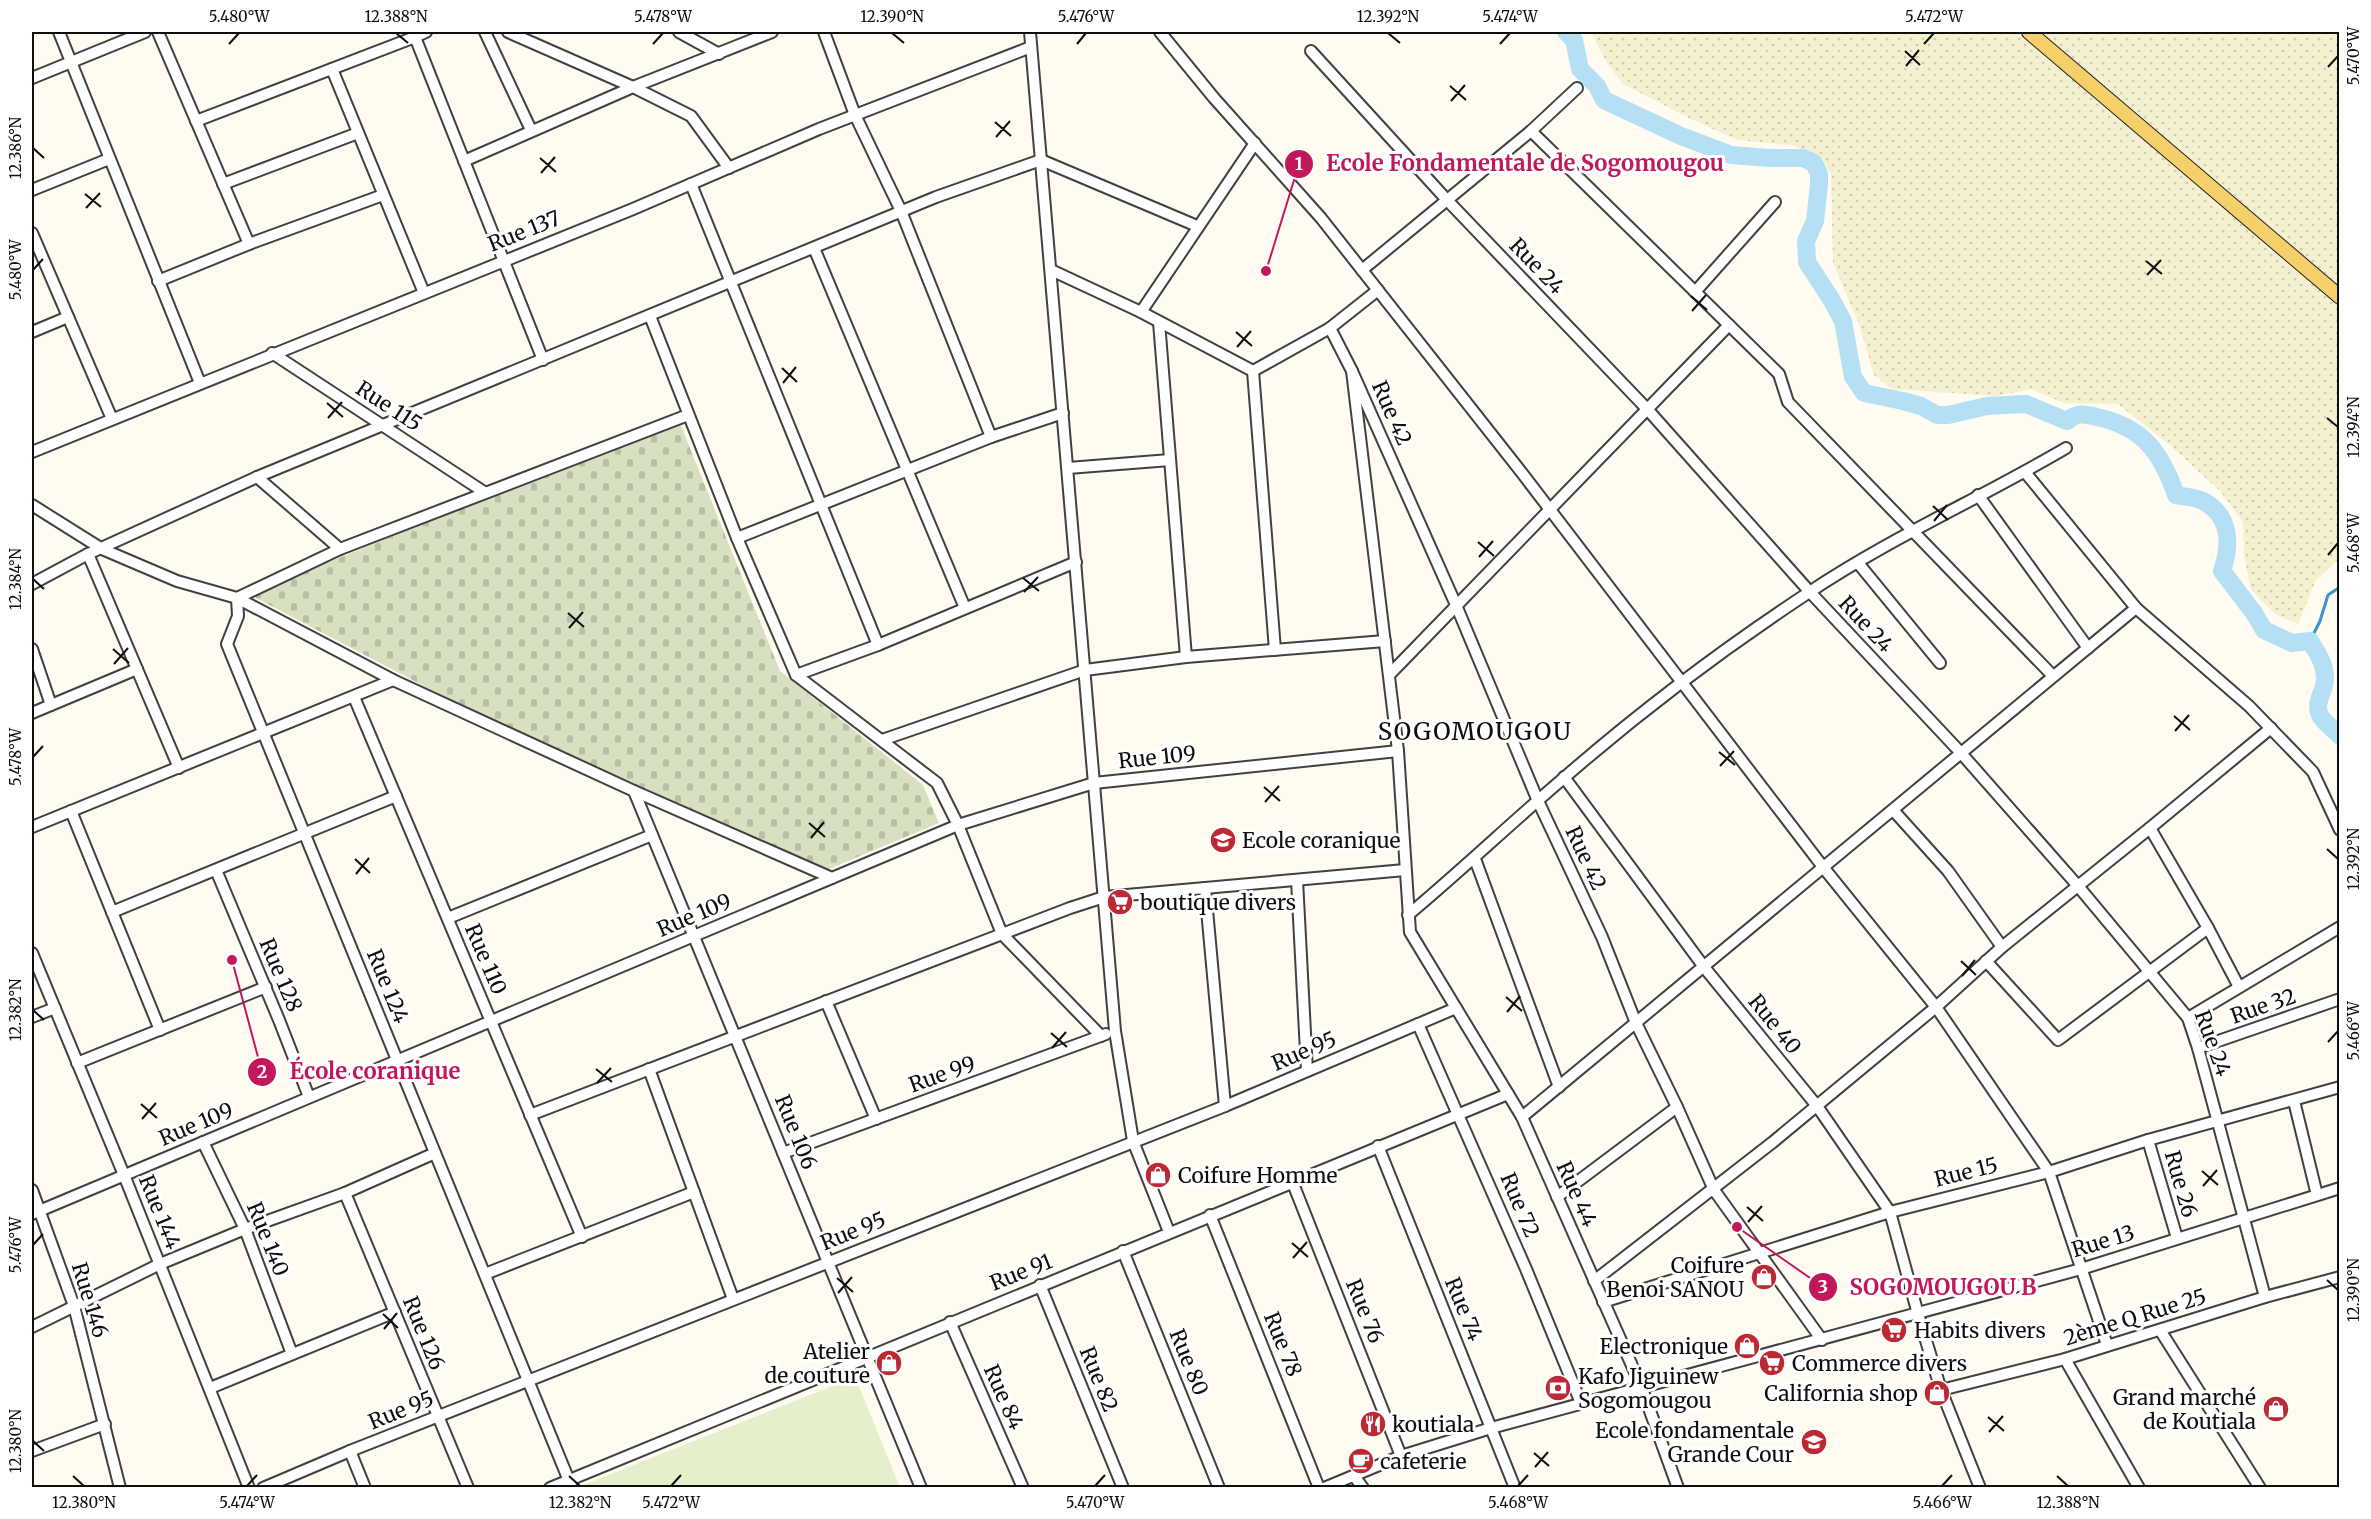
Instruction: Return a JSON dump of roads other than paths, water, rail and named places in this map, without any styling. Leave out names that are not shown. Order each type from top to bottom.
[{"type":"main road","points":[[2029,32],[2340,297]]},
{"type":"street","points":[[59,32],[200,383]]},
{"type":"street","points":[[32,78],[145,32]]},
{"type":"street","points":[[158,32],[249,244]]},
{"type":"street","points":[[196,121],[426,32]]},
{"type":"street","points":[[485,32],[531,130]]},
{"type":"street","points":[[508,32],[633,87],[691,116],[729,168]]},
{"type":"street","points":[[679,32],[719,54]]},
{"type":"street","points":[[464,160],[633,87],[772,32]]},
{"type":"street","points":[[824,32],[855,115],[901,211],[991,437]]},
{"type":"street","points":[[1030,32],[1115,1031],[1133,1141],[1169,1232]]},
{"type":"street","points":[[1160,32],[1214,98],[1321,218],[1550,510],[1823,867],[1936,1007],[2049,1172],[2107,1345]]},
{"type":"street","points":[[415,37],[543,360]]},
{"type":"street","name":"Rue 137","points":[[32,452],[504,261],[855,115],[1031,47]]},
{"type":"street","name":"Rue 24","points":[[1311,51],[1447,200],[1648,411],[1809,591],[1961,753],[2078,886],[2188,1018],[2265,1297]]},
{"type":"street","points":[[332,69],[424,293]]},
{"type":"street","points":[[1362,270],[1531,131],[1577,88]]},
{"type":"street","points":[[1531,131],[1779,374],[1788,402],[2053,676]]},
{"type":"street","points":[[223,184],[358,133]]},
{"type":"street","points":[[1141,312],[1255,143]]},
{"type":"street","points":[[32,190],[109,159]]},
{"type":"street","points":[[32,584],[88,554],[257,477],[901,211],[1041,160],[1197,226]]},
{"type":"street","points":[[691,184],[878,645]]},
{"type":"street","points":[[158,281],[249,244],[383,195]]},
{"type":"street","points":[[1695,292],[1775,202]]},
{"type":"street","points":[[32,233],[112,419]]},
{"type":"street","points":[[814,248],[964,608]]},
{"type":"street","points":[[1051,270],[1141,312],[1253,371]]},
{"type":"street","points":[[1253,371],[1330,328],[1378,290]]},
{"type":"street","points":[[650,316],[737,537],[796,675],[937,783],[958,825],[1002,934],[1101,1036]]},
{"type":"street","points":[[32,332],[68,317]]},
{"type":"street","points":[[1159,322],[1186,657]]},
{"type":"street","points":[[1390,674],[1648,411],[1729,325]]},
{"type":"street","name":"Rue 42","points":[[1330,328],[1352,371],[1456,605],[1538,801],[1602,937],[1636,1023],[1714,1190],[1822,1340]]},
{"type":"street","name":"Rue 115","points":[[272,353],[484,492]]},
{"type":"street","points":[[1253,371],[1275,650]]},
{"type":"street","name":"Rue 42","points":[[1352,371],[1398,751],[1410,932]]},
{"type":"street","points":[[737,537],[991,437],[1063,413]]},
{"type":"street","points":[[237,598],[340,549],[688,414]]},
{"type":"street","points":[[1408,915],[1475,859],[1564,777],[1681,682],[1809,591],[1913,531],[2066,448]]},
{"type":"street","points":[[1068,468],[1170,460]]},
{"type":"street","points":[[2025,472],[2136,608],[2240,698],[2313,772],[2340,830]]},
{"type":"street","points":[[257,477],[340,549]]},
{"type":"street","points":[[1978,495],[2088,648]]},
{"type":"street","points":[[32,505],[102,549],[177,581],[237,598],[393,680],[634,791],[832,878]]},
{"type":"street","points":[[88,554],[178,768]]},
{"type":"street","points":[[796,675],[878,645],[1076,562]]},
{"type":"street","points":[[1858,563],[1940,663]]},
{"type":"street","name":"Rue 124","points":[[237,598],[238,616],[227,644],[571,1484]]},
{"type":"street","points":[[1522,1117],[2136,608]]},
{"type":"street","points":[[882,740],[1085,670],[1186,657],[1385,641]]},
{"type":"street","points":[[32,649],[51,705]]},
{"type":"street","points":[[32,713],[137,669]]},
{"type":"street","points":[[32,827],[393,680]]},
{"type":"street","name":"Rue 110","points":[[354,697],[582,1237]]},
{"type":"street","points":[[1594,1281],[1714,1190],[1936,1007],[2002,947],[2271,728]]},
{"type":"street","name":"Rue 109","points":[[36,1212],[958,825],[1094,783],[1398,751]]},
{"type":"street","name":"Rue 40","points":[[1564,777],[1704,967],[1816,1106],[1890,1212],[1941,1390],[1980,1488]]},
{"type":"street","name":"Rue 106","points":[[634,791],[921,1488]]},
{"type":"street","points":[[112,912],[396,796]]},
{"type":"street","points":[[1893,810],[1948,871],[2002,947]]},
{"type":"street","points":[[71,811],[160,1030]]},
{"type":"street","points":[[2150,828],[2239,987]]},
{"type":"street","points":[[448,918],[652,835]]},
{"type":"street","points":[[1475,859],[1559,1086]]},
{"type":"street","name":"Rue 128","points":[[216,870],[266,987],[309,1098]]},
{"type":"street","points":[[530,1115],[1104,897],[1405,870]]},
{"type":"street","points":[[1297,880],[1307,1071]]},
{"type":"street","points":[[1204,888],[1225,1106]]},
{"type":"street","points":[[2188,1018],[2340,927]]},
{"type":"street","points":[[1986,961],[2058,1040],[2208,928]]},
{"type":"street","name":"Rue 44","points":[[1410,932],[1522,1117],[1641,1386],[1678,1488]]},
{"type":"street","name":"Rue 144","points":[[32,953],[124,1175],[249,1488]]},
{"type":"street","points":[[78,1063],[266,987]]},
{"type":"street","name":"Rue 32","points":[[2198,1048],[2340,999]]},
{"type":"street","points":[[826,1001],[876,1119]]},
{"type":"street","points":[[32,1017],[55,1008]]},
{"type":"street","name":"Rue 95","points":[[263,1488],[350,1451],[1225,1106],[1456,1008]]},
{"type":"street","name":"Rue 72","points":[[1418,1024],[1459,1112],[1581,1403]]},
{"type":"street","name":"Rue 99","points":[[783,1154],[1115,1031]]},
{"type":"street","points":[[649,1069],[733,1299]]},
{"type":"street","name":"Rue 15","points":[[1603,1302],[1890,1212],[2049,1172],[2148,1140],[2340,1088]]},
{"type":"street","name":"Rue 91","points":[[550,1488],[571,1484],[950,1322],[1459,1112],[1508,1094]]},
{"type":"street","points":[[2294,1101],[2317,1195]]},
{"type":"street","points":[[1557,1197],[1677,1107]]},
{"type":"street","name":"Rue 26","points":[[2148,1140],[2177,1238]]},
{"type":"street","name":"Rue 140","points":[[203,1142],[245,1229],[292,1354]]},
{"type":"street","name":"Rue 74","points":[[1377,1146],[1515,1488]]},
{"type":"street","points":[[32,1313],[35,1325],[160,1264],[245,1229],[345,1193],[435,1153]]},
{"type":"street","name":"Rue 76","points":[[1292,1181],[1401,1456]]},
{"type":"street","name":"Rue 13","points":[[1324,1488],[1401,1456],[1491,1428],[2081,1269],[2340,1188]]},
{"type":"street","name":"Rue 146","points":[[32,1190],[36,1212],[74,1306],[120,1488]]},
{"type":"street","points":[[485,1274],[694,1192]]},
{"type":"street","name":"Rue 126","points":[[345,1193],[468,1488]]},
{"type":"street","name":"Rue 78","points":[[1210,1215],[1319,1488]]},
{"type":"street","name":"Rue 80","points":[[1123,1251],[1219,1488]]},
{"type":"street","name":"2ème Q Rue 25","points":[[1941,1390],[2065,1359],[2265,1297],[2340,1277]]},
{"type":"street","name":"Rue 82","points":[[1040,1285],[1123,1488]]},
{"type":"street","points":[[210,1388],[395,1312]]},
{"type":"street","name":"Rue 84","points":[[950,1322],[1023,1488]]},
{"type":"street","points":[[2160,1330],[2260,1488]]},
{"type":"street","points":[[2065,1359],[2139,1488]]},
{"type":"street","points":[[32,1451],[105,1424]]},
{"type":"street","points":[[350,1451],[365,1488]]},
{"type":"street","points":[[1354,1476],[1363,1488]]},
{"type":"waterway","points":[[1566,32],[1574,40],[1580,69],[1597,86],[1604,100],[1681,136],[1731,155],[1803,158],[1814,163],[1819,174],[1819,185],[1815,221],[1806,241],[1807,262],[1843,321],[1853,377],[1864,393],[1921,406],[1937,415],[1948,415],[1987,406],[2026,404],[2067,421],[2078,415],[2089,415],[2127,427],[2148,444],[2164,466],[2176,495],[2200,500],[2212,507],[2224,523],[2227,551],[2222,571],[2264,630],[2292,643],[2310,641],[2325,674],[2318,704],[2320,715],[2340,736]]},
{"type":"waterway","points":[[2310,641],[2320,621],[2328,595],[2340,587]]},
{"type":"place","name":"Ecole Fondamentale de Sogomougou","points":[[1266,271]]},
{"type":"place","name":"Ecole coranique","points":[[1223,840]]},
{"type":"place","name":"boutique divers","points":[[1120,902]]},
{"type":"place","name":"École coranique","points":[[232,960]]},
{"type":"place","name":"Coifure Homme","points":[[1158,1175]]},
{"type":"place","name":"SOGOMOUGOU B","points":[[1737,1227]]},
{"type":"place","name":"Coifure Benoi SANOU","points":[[1764,1277]]},
{"type":"place","name":"Habits divers","points":[[1894,1330]]},
{"type":"place","name":"Electronique","points":[[1747,1346]]},
{"type":"place","name":"Atelier de couture","points":[[889,1363]]},
{"type":"place","name":"Commerce divers","points":[[1772,1363]]},
{"type":"place","name":"Kafo Jiguinew Sogomougou","points":[[1558,1388]]},
{"type":"place","name":"California shop","points":[[1937,1393]]},
{"type":"place","name":"Grand marché de Koutiala","points":[[2276,1409]]},
{"type":"place","name":"koutiala","points":[[1373,1424]]},
{"type":"place","name":"Ecole fondamentale Grande Cour","points":[[1814,1442]]},
{"type":"place","name":"cafeterie","points":[[1361,1461]]},
{"type":"district","name":"SOGOMOUGOU","points":[[1475,731]]}]
